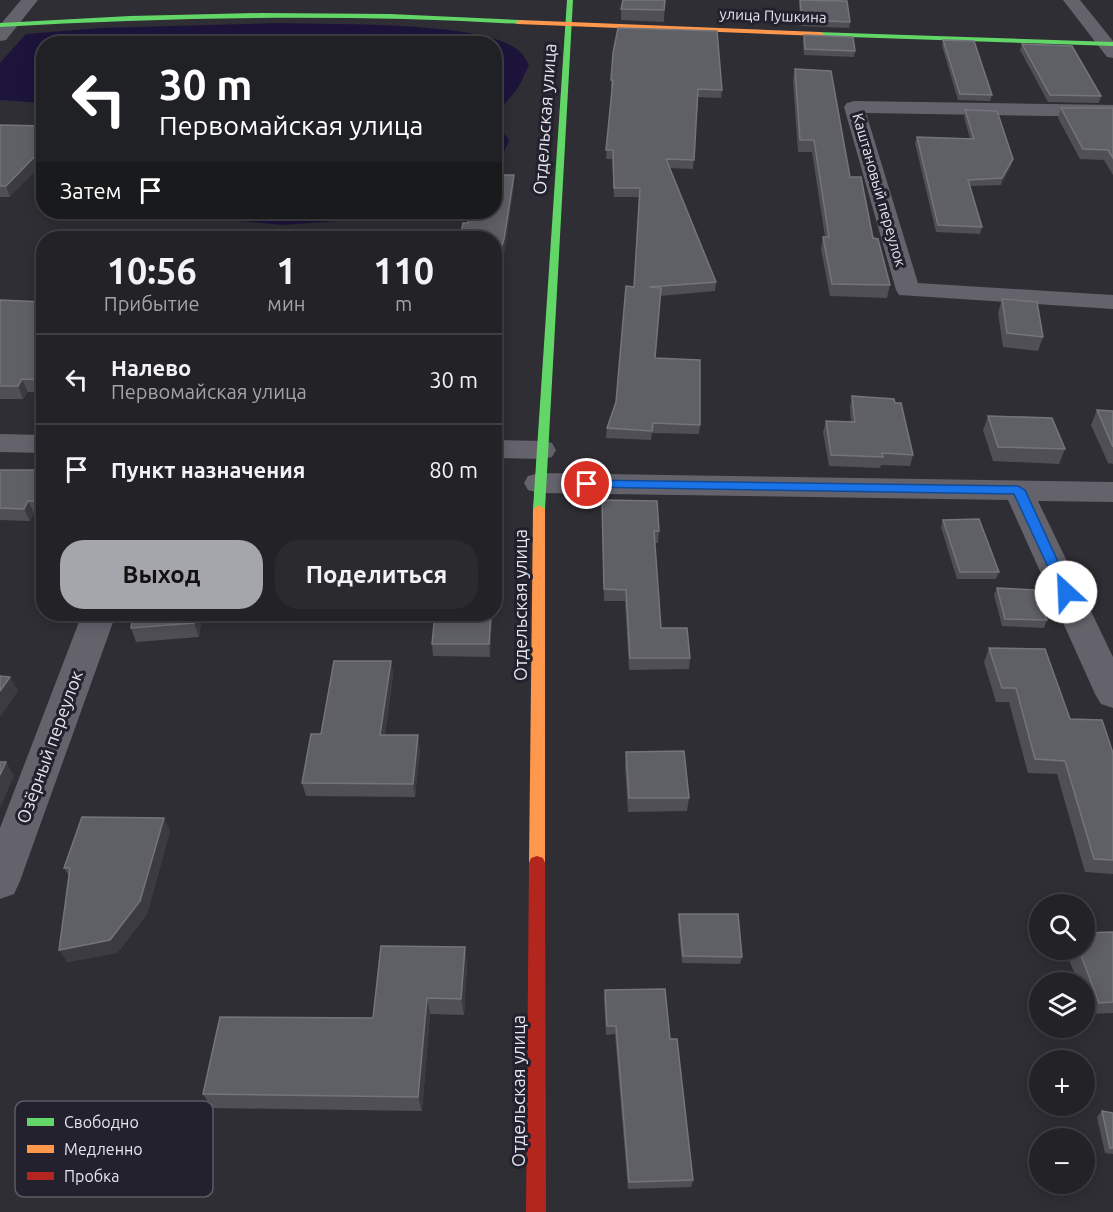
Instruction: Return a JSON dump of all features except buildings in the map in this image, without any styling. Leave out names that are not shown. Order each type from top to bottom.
[{"type":"street","points":[[3,29],[30,0]]},
{"type":"street","name":"Отдельская улица","points":[[536,1212],[539,483],[570,0]]},
{"type":"street","points":[[1071,0],[1111,47]]},
{"type":"street","name":"улица Пушкина","points":[[3,29],[131,17],[286,14],[459,18],[569,26],[1111,47]]},
{"type":"street","name":"Каштановый переулок","points":[[1113,111],[854,107],[908,290],[1113,302]]},
{"type":"street","points":[[0,443],[36,444]]},
{"type":"street","points":[[502,449],[542,450]]},
{"type":"street","points":[[539,483],[1113,492]]},
{"type":"street","points":[[1018,490],[1113,694]]},
{"type":"street","name":"Озёрный переулок","points":[[0,881],[96,621]]},
{"type":"shaded area","points":[[282,23],[406,26],[481,36],[36,36],[36,103],[0,100],[0,63],[26,34],[102,28]]},
{"type":"shaded area","points":[[502,42],[518,50],[529,65],[518,88],[502,107]]},
{"type":"shaded area","points":[[502,130],[509,141],[502,156]]},
{"type":"shaded area","points":[[221,219],[362,219],[284,225]]},
{"type":"traffic: fast","points":[[539,509],[570,0]]},
{"type":"traffic: fast","points":[[0,25],[130,18],[260,15],[390,16],[520,22]]},
{"type":"traffic: fast","points":[[820,34],[1113,44]]},
{"type":"traffic: slow","points":[[520,22],[820,34]]},
{"type":"traffic: slow","points":[[537,863],[539,509]]},
{"type":"traffic: jam","points":[[536,1212],[537,863]]},
{"type":"route","points":[[587,484],[1018,490],[1066,592]]}]
